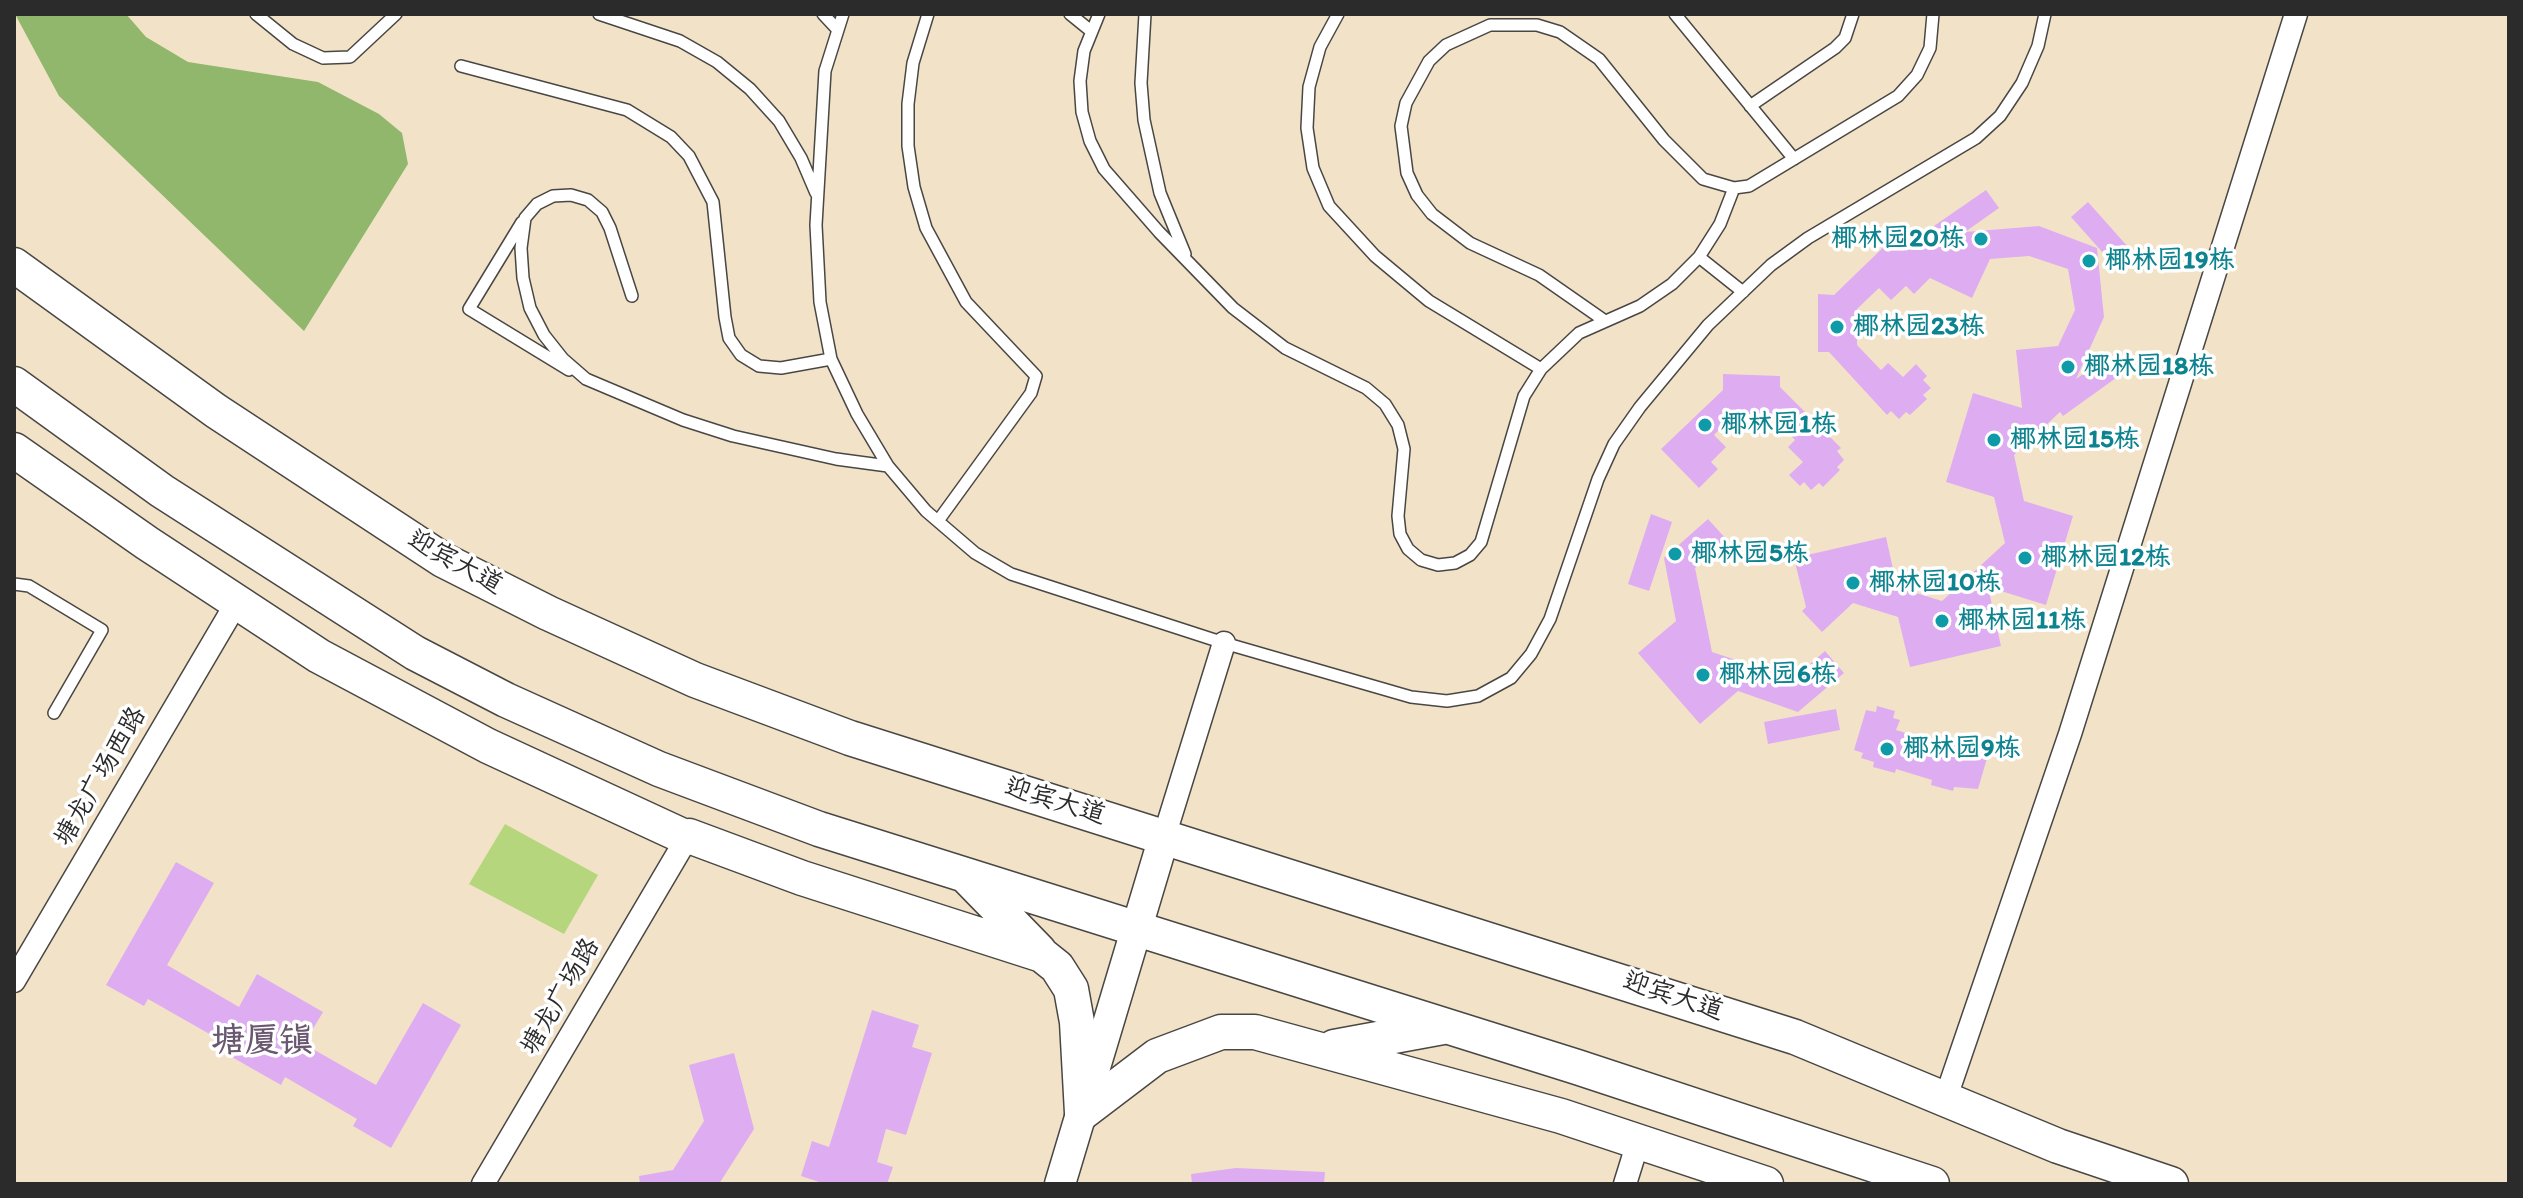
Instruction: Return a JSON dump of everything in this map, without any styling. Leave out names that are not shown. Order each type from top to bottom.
[{"type":"main road","name":"迎宾大道","points":[[14,265],[216,411],[443,560],[548,613],[695,680],[850,738],[1795,1037],[2058,1146],[2171,1184]]},
{"type":"main road","points":[[14,384],[30,407],[111,455],[287,574],[415,653],[506,700],[645,763],[766,809],[964,874],[1448,1026],[1932,1184]]},
{"type":"main road","points":[[14,450],[147,543],[319,656],[488,746],[688,837],[802,878],[1042,955]]},
{"type":"main road","points":[[111,455],[147,543]]},
{"type":"main road","points":[[319,656],[415,653]]},
{"type":"main road","points":[[688,837],[766,809]]},
{"type":"main road","points":[[964,874],[1057,967],[1071,989],[1077,1022],[1082,1113]]},
{"type":"main road","points":[[1326,1049],[1448,1026]]},
{"type":"main road","points":[[1082,1113],[1157,1056],[1221,1032],[1255,1032],[1326,1049],[1638,1142],[1766,1184]]},
{"type":"street","points":[[1945,1100],[2070,734],[2296,14]]},
{"type":"street","name":"塘龙广场西路","points":[[14,981],[237,602]]},
{"type":"street","points":[[1060,1184],[1224,643]]},
{"type":"street","name":"塘龙广场路","points":[[483,1184],[688,837]]},
{"type":"street","points":[[1625,1184],[1638,1142]]},
{"type":"lane","points":[[256,14],[293,44],[323,58],[350,57],[393,15]]},
{"type":"lane","points":[[599,14],[680,41],[717,62],[750,89],[794,145],[818,197]]},
{"type":"lane","points":[[823,14],[837,29]]},
{"type":"lane","points":[[843,14],[825,71],[818,197],[820,302],[831,359],[857,414],[888,466],[938,521],[975,553],[1011,574],[1224,643],[1411,697],[1447,701],[1478,696],[1511,678],[1531,654],[1550,619],[1598,479],[1614,444],[1640,407],[1708,325],[1808,238],[1976,138],[2000,116],[2022,83],[2038,46],[2045,14]]},
{"type":"lane","points":[[928,14],[913,63],[908,104],[910,160],[926,228],[966,302],[1036,376],[1031,393],[938,521]]},
{"type":"lane","points":[[1070,14],[1091,31]]},
{"type":"lane","points":[[1099,14],[1091,31],[1080,81],[1082,112],[1090,141],[1104,169],[1131,202],[1218,293],[1259,329],[1314,364],[1366,388],[1385,404],[1398,425],[1404,449],[1398,516],[1400,534],[1408,549],[1421,560],[1438,565],[1455,563],[1470,555],[1481,542],[1524,396],[1541,369],[1557,350],[1579,333],[1640,306],[1699,257],[1720,224],[1734,188]]},
{"type":"lane","points":[[1145,14],[1141,83],[1150,156],[1164,204],[1189,261]]},
{"type":"lane","points":[[1338,14],[1320,47],[1313,74],[1307,128],[1313,168],[1329,206],[1375,256],[1419,294],[1541,369]]},
{"type":"lane","points":[[1675,14],[1794,159]]},
{"type":"lane","points":[[1750,106],[1835,48],[1845,38],[1853,14]]},
{"type":"lane","points":[[1605,321],[1539,275],[1470,243],[1432,214],[1417,195],[1402,150],[1401,126],[1411,92],[1429,61],[1446,45],[1490,25],[1525,24],[1560,32],[1599,59],[1655,130],[1703,179],[1734,188],[1749,186],[1898,96],[1917,75],[1930,48],[1933,14]]},
{"type":"lane","points":[[461,66],[627,110],[671,137],[689,156],[713,202],[725,317],[729,338],[741,355],[759,366],[781,368],[831,359]]},
{"type":"lane","points":[[632,296],[602,212],[588,200],[571,195],[553,196],[537,204],[525,218],[469,309],[586,379],[646,406],[733,436],[836,459],[888,466]]},
{"type":"lane","points":[[525,218],[521,248],[523,278],[530,308],[554,347],[586,379]]},
{"type":"lane","points":[[1699,257],[1743,292]]},
{"type":"lane","points":[[14,584],[29,586],[102,630],[54,713]]},
{"type":"green space","points":[[15,14],[126,14],[146,37],[188,62],[318,82],[379,114],[402,133],[408,164],[304,331],[59,96]]},
{"type":"green space","points":[[505,824],[598,875],[564,934],[469,884]]},
{"type":"building","points":[[1986,190],[1999,208],[1965,232],[2039,226],[2097,248],[2104,317],[2076,379],[2110,355],[2123,373],[2063,416],[2060,412],[2014,455],[2024,501],[2073,516],[2046,605],[1988,587],[2001,646],[1910,667],[1898,617],[1853,603],[1822,632],[1802,611],[1806,607],[1794,558],[1886,537],[1897,587],[1942,601],[2005,543],[1994,497],[1946,482],[1973,393],[2022,408],[2016,350],[2058,346],[2075,310],[2068,269],[2029,256],[1990,259],[1972,298],[1930,278],[1914,294],[1906,286],[1891,300],[1879,288],[1857,309],[1857,345],[1881,370],[1888,363],[1903,377],[1916,364],[1927,376],[1923,380],[1931,388],[1923,395],[1927,399],[1910,415],[1906,412],[1899,419],[1891,411],[1887,415],[1829,352],[1818,352],[1818,294],[1834,295],[1895,236],[1905,246]]},
{"type":"building","points":[[2088,202],[2137,257],[2120,272],[2071,217]]},
{"type":"building","name":"椰林园1栋","points":[[1723,374],[1780,376],[1780,387],[1841,448],[1837,451],[1844,460],[1837,467],[1840,470],[1823,487],[1819,483],[1811,490],[1804,482],[1800,486],[1789,475],[1803,462],[1788,447],[1795,440],[1772,415],[1736,413],[1714,435],[1726,447],[1711,462],[1718,469],[1699,488],[1661,449],[1723,390]]},
{"type":"building","points":[[1651,514],[1672,522],[1649,591],[1628,584]]},
{"type":"building","points":[[1708,519],[1727,540],[1695,568],[1712,652],[1793,679],[1825,651],[1844,673],[1798,712],[1738,691],[1700,724],[1638,653],[1676,621],[1664,558]]},
{"type":"building","name":"椰林园9栋","points":[[1877,706],[1895,711],[1893,718],[1900,720],[1896,730],[1953,748],[1957,737],[1963,740],[1965,733],[1983,738],[1981,745],[1990,748],[1978,789],[1954,787],[1953,791],[1931,785],[1932,780],[1896,769],[1895,773],[1873,767],[1874,762],[1861,758],[1863,753],[1854,750],[1866,710],[1876,712]]},
{"type":"building","points":[[1836,709],[1840,730],[1768,744],[1764,722]]},
{"type":"building","points":[[176,862],[214,883],[167,965],[239,1007],[257,974],[323,1012],[304,1044],[376,1085],[423,1003],[461,1025],[391,1148],[353,1126],[357,1119],[285,1077],[281,1085],[216,1048],[220,1040],[148,999],[144,1006],[106,985]]},
{"type":"building","points":[[872,1010],[919,1025],[912,1047],[932,1053],[906,1135],[886,1129],[877,1162],[893,1167],[887,1184],[825,1184],[801,1176],[812,1141],[829,1147]]},
{"type":"building","points":[[734,1053],[754,1129],[719,1184],[640,1184],[639,1176],[673,1170],[704,1121],[689,1065]]},
{"type":"building","points":[[1236,1168],[1325,1172],[1324,1184],[1192,1184],[1191,1174]]},
{"type":"place","name":"椰林园20栋","points":[[1981,239]]},
{"type":"place","name":"椰林园19栋","points":[[2089,261]]},
{"type":"place","name":"椰林园23栋","points":[[1837,327]]},
{"type":"place","name":"椰林园18栋","points":[[2068,367]]},
{"type":"place","name":"椰林园1栋","points":[[1705,425]]},
{"type":"place","name":"椰林园15栋","points":[[1994,440]]},
{"type":"place","name":"椰林园5栋","points":[[1675,554]]},
{"type":"place","name":"椰林园12栋","points":[[2025,558]]},
{"type":"place","name":"椰林园10栋","points":[[1853,583]]},
{"type":"place","name":"椰林园11栋","points":[[1942,621]]},
{"type":"place","name":"椰林园6栋","points":[[1703,675]]},
{"type":"place","name":"椰林园9栋","points":[[1887,749]]},
{"type":"district","name":"塘厦镇","points":[[262,1042]]}]
